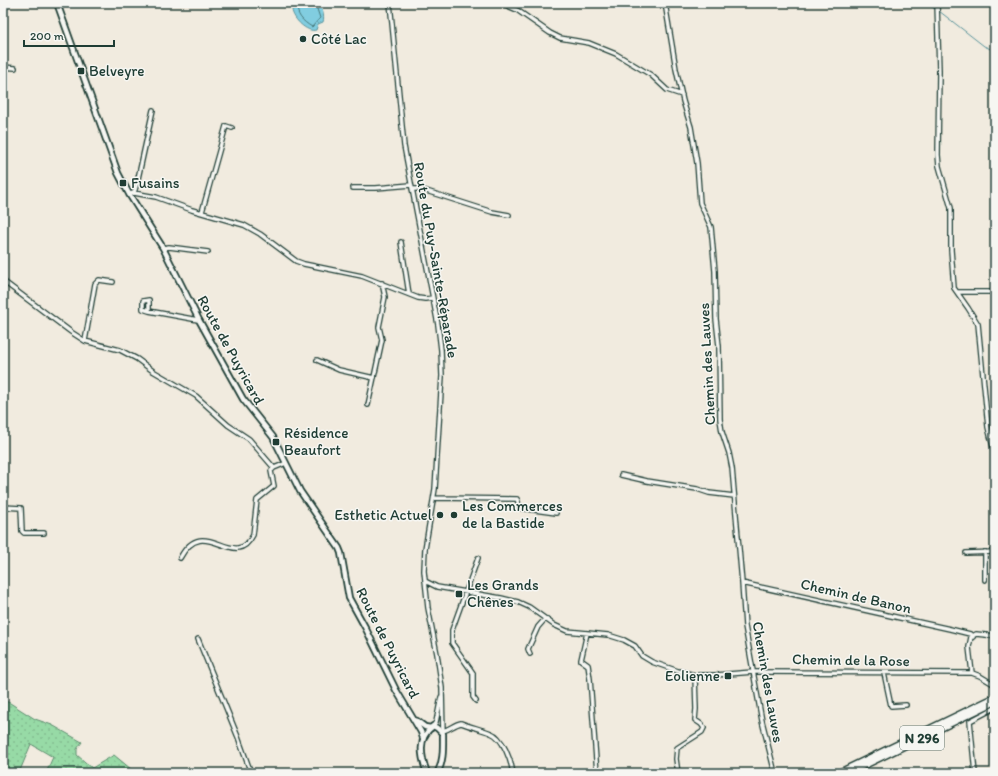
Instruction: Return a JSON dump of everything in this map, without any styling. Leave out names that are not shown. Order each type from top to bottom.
[{"type":"highway","name":"N 296","points":[[838,773],[994,698]]},
{"type":"highway","name":"N 296","points":[[849,773],[994,698]]},
{"type":"main road","name":"Route de Puyricard","points":[[57,3],[118,173],[132,193],[163,248],[199,320],[243,400],[273,437],[300,491],[339,548],[348,598],[366,627],[396,690],[421,732],[423,738],[422,758],[427,773]]},
{"type":"main road","name":"Route de Puyricard","points":[[414,718],[422,725],[437,728],[443,732]]},
{"type":"main road","points":[[423,738],[432,727]]},
{"type":"main road","points":[[437,773],[441,765],[443,753],[443,732]]},
{"type":"street","name":"Route du Puy-Sainte-Réparade","points":[[390,3],[402,129],[441,350],[442,376],[434,498],[425,549],[425,581],[426,595],[442,688],[443,732]]},
{"type":"street","points":[[501,3],[517,10],[550,33],[560,38],[589,43],[616,54],[651,76],[667,90],[682,95]]},
{"type":"street","name":"Chemin des Lauves","points":[[665,3],[674,62],[691,127],[700,203],[711,227],[719,346],[720,419],[722,432],[731,460],[745,626],[762,721],[775,773]]},
{"type":"street","points":[[937,3],[939,71],[938,155],[939,166],[951,208],[951,250],[954,288],[978,324],[988,427],[995,454]]},
{"type":"street","points":[[3,67],[15,68]]},
{"type":"street","points":[[153,110],[138,183],[132,193],[156,197],[244,225],[252,229],[296,261],[304,264],[362,276],[409,294],[425,299],[432,298]]},
{"type":"street","points":[[202,212],[226,126],[232,128]]},
{"type":"street","points":[[353,188],[412,187],[492,212],[509,215]]},
{"type":"street","points":[[401,242],[409,294]]},
{"type":"street","points":[[163,248],[169,247],[208,252]]},
{"type":"street","points":[[85,341],[95,284],[99,280],[113,282]]},
{"type":"street","points":[[3,281],[70,332],[85,341],[120,350],[196,396],[228,425],[249,439],[274,468]]},
{"type":"street","points":[[368,405],[382,340],[379,327],[385,297],[382,283]]},
{"type":"street","points":[[957,292],[995,292]]},
{"type":"street","points":[[149,311],[199,320]]},
{"type":"street","points":[[318,360],[339,370],[374,378]]},
{"type":"street","points":[[180,558],[183,551],[196,540],[206,540],[226,547],[234,548],[241,547],[250,540],[253,535],[257,500],[274,486],[271,471],[274,468],[286,463]]},
{"type":"street","points":[[621,475],[697,489],[709,493],[734,496]]},
{"type":"street","points":[[434,498],[517,499],[520,508],[556,513]]},
{"type":"street","points":[[3,507],[21,508],[22,531],[24,533],[44,533]]},
{"type":"street","points":[[985,552],[985,580]]},
{"type":"street","points":[[966,553],[995,552]]},
{"type":"street","points":[[476,700],[473,697],[473,673],[452,643],[452,630],[478,558]]},
{"type":"street","name":"Chemin de la Rose","points":[[425,581],[437,587],[518,602],[536,611],[554,626],[567,631],[608,635],[624,640],[635,646],[642,656],[652,662],[695,675],[753,672],[972,673],[995,685]]},
{"type":"street","name":"Chemin de Banon","points":[[742,583],[868,610],[964,634],[970,634],[972,638],[976,634],[995,636]]},
{"type":"street","points":[[426,595],[429,590],[437,587]]},
{"type":"street","points":[[530,654],[528,649],[538,627],[545,619]]},
{"type":"street","points":[[587,633],[581,660],[588,665],[590,679],[597,773]]},
{"type":"street","points":[[972,638],[970,656],[972,673]]},
{"type":"street","points":[[198,640],[238,737],[251,773]]},
{"type":"street","points":[[884,673],[891,706],[906,705]]},
{"type":"street","points":[[678,773],[676,759],[677,748],[702,732],[704,728],[695,720],[695,675]]},
{"type":"street","name":"Route du Puy-Sainte-Réparade","points":[[432,727],[436,722],[442,688]]},
{"type":"street","points":[[975,773],[970,720],[995,708]]},
{"type":"street","points":[[443,732],[461,723],[493,733],[500,739],[511,764],[513,773]]},
{"type":"green space","points":[[3,700],[35,719],[52,725],[82,742],[77,749],[77,755],[92,768],[114,755],[135,773],[46,773],[53,757],[31,744],[19,773],[3,773]]},
{"type":"water","points":[[293,3],[319,3],[322,10],[323,22],[318,24],[316,30],[305,27],[293,14]]},
{"type":"waterway","points":[[926,3],[935,9]]},
{"type":"waterway","points":[[939,11],[984,46],[995,51]]},
{"type":"place","name":"Côté Lac","points":[[303,39]]},
{"type":"place","name":"Belveyre","points":[[81,71]]},
{"type":"place","name":"Fusains","points":[[123,183]]},
{"type":"place","name":"Résidence Beaufort","points":[[276,442]]},
{"type":"place","name":"Esthetic Actuel","points":[[440,515]]},
{"type":"place","name":"Les Commerces de la Bastide","points":[[454,515]]},
{"type":"place","name":"Les Grands Chênes","points":[[459,594]]},
{"type":"place","name":"Eolienne","points":[[728,676]]}]
